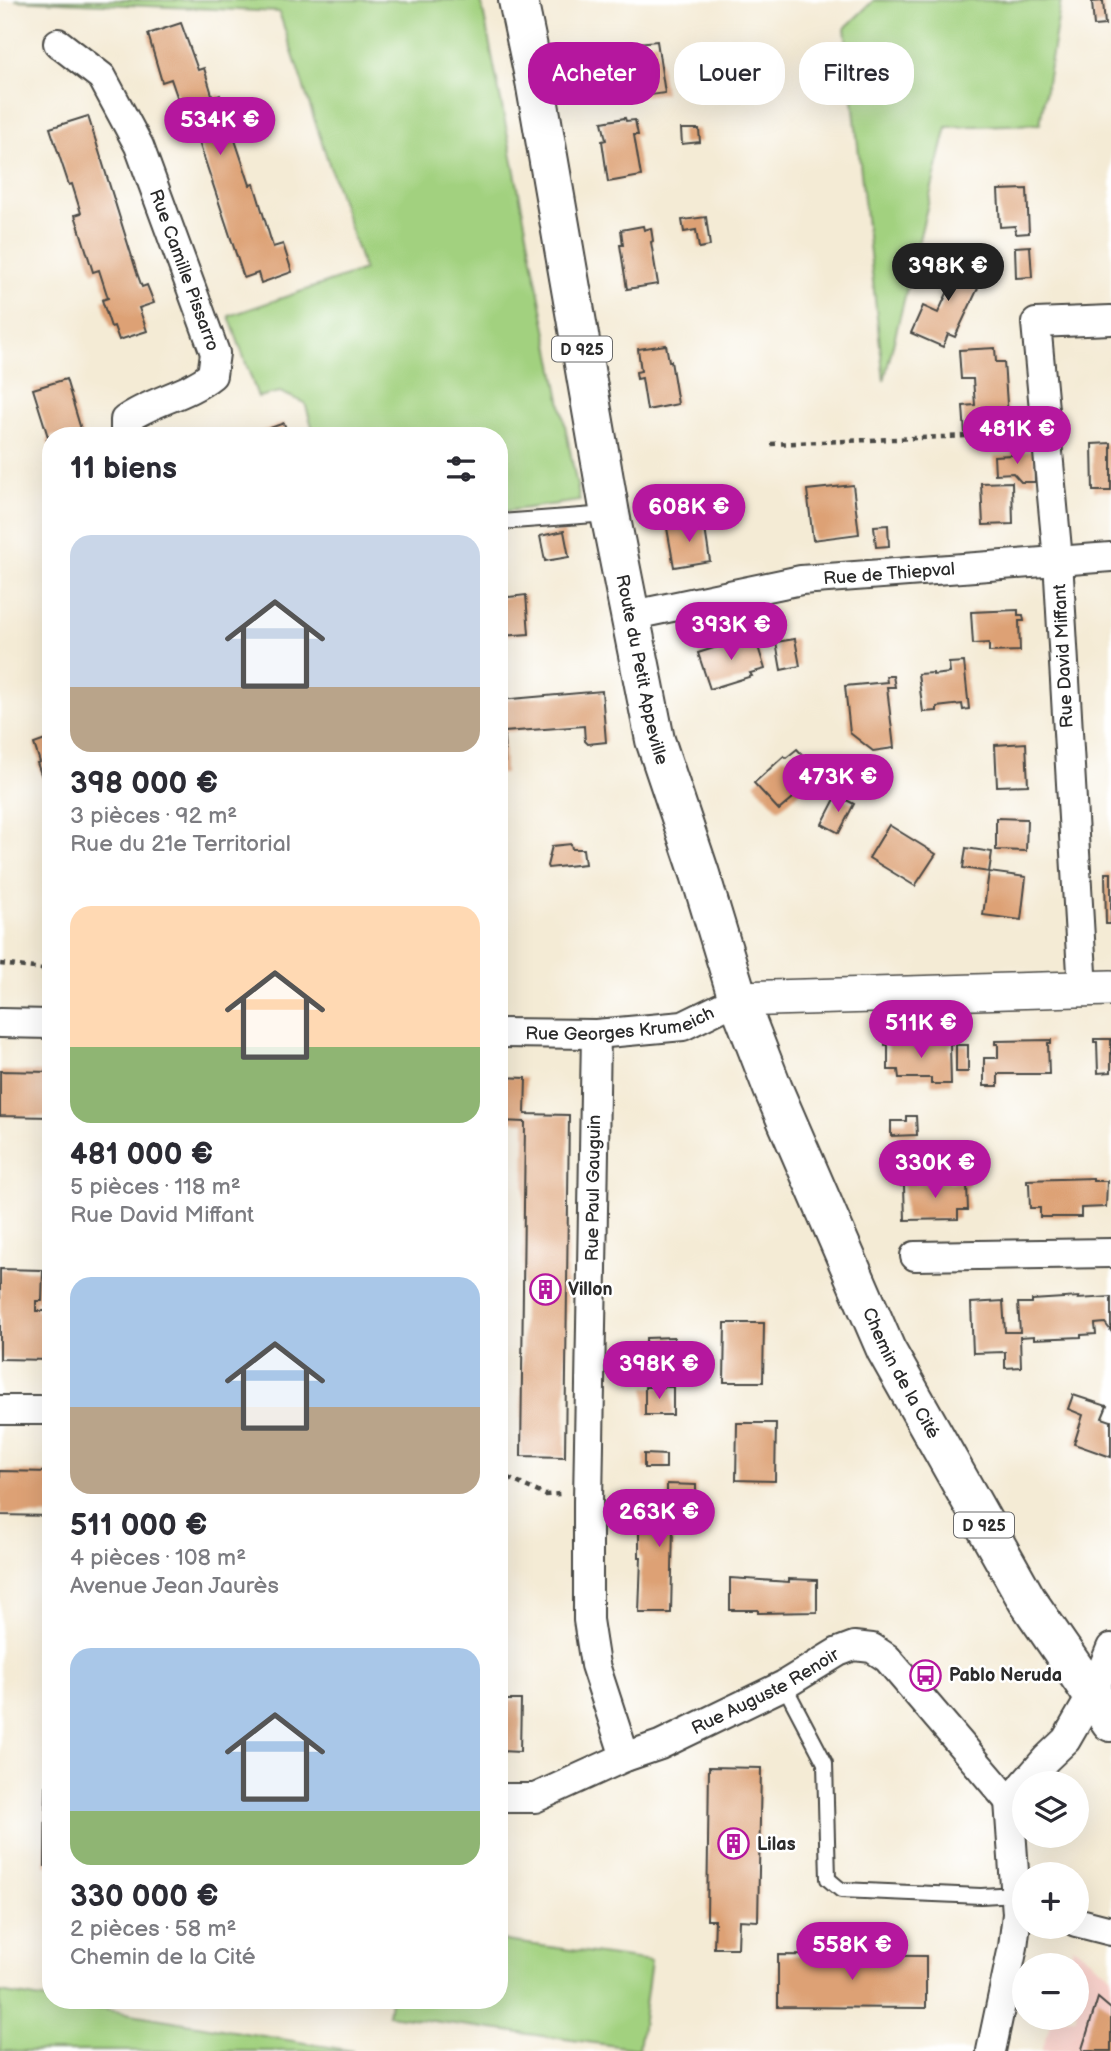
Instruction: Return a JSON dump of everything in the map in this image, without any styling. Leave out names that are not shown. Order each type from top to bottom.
[{"type":"main road","name":"Route du Petit Appeville","points":[[518,0],[610,514],[655,740],[738,999]]},
{"type":"main road","name":"Chemin de la Cité","points":[[738,999],[773,1089],[886,1350],[1027,1600],[1101,1709]]},
{"type":"street","name":"Rue Camille Pissarro","points":[[58,43],[102,77],[139,146],[215,353],[212,375],[197,388],[142,408],[125,420],[125,427]]},
{"type":"street","name":"Rue David Miffant","points":[[1097,989],[1036,323],[1111,320]]},
{"type":"street","name":"Rue de Thiepval","points":[[629,616],[801,580],[1111,557]]},
{"type":"street","points":[[738,999],[1097,989]]},
{"type":"street","name":"Rue Georges Krumeich","points":[[508,1032],[596,1034],[683,1026],[738,999]]},
{"type":"street","points":[[0,1023],[42,1024]]},
{"type":"street","name":"Rue Paul Gauguin","points":[[596,1034],[588,1619],[595,1665],[625,1757]]},
{"type":"street","points":[[915,1256],[1111,1253]]},
{"type":"street","points":[[0,1410],[42,1410]]},
{"type":"street","name":"Rue Auguste Renoir","points":[[508,1798],[535,1798],[625,1757],[660,1745],[784,1685],[838,1652],[854,1646],[873,1648],[887,1658],[1012,1783]]},
{"type":"street","points":[[1036,1771],[1101,1709],[1111,1648]]},
{"type":"street","points":[[1089,1925],[1111,1931]]},
{"type":"street","points":[[991,2051],[1014,1939]]},
{"type":"lane","points":[[508,521],[610,514]]},
{"type":"lane","points":[[784,1685],[825,1763],[828,1879],[841,1890],[981,1896],[1012,1906]]},
{"type":"path","points":[[771,444],[1046,433]]},
{"type":"path","points":[[0,964],[42,969]]},
{"type":"path","points":[[508,1478],[545,1495],[588,1492]]},
{"type":"shaded area","points":[[1073,1946],[1082,1953],[1071,1953]]},
{"type":"shaded area","points":[[1089,1959],[1111,1976],[1111,2051],[1042,2051],[1048,2030],[1089,2030]]},
{"type":"green space","points":[[15,0],[481,0],[580,501],[508,511],[508,427],[312,427],[305,403],[280,392],[258,397],[229,316],[364,270],[279,12]]},
{"type":"green space","points":[[874,0],[1061,1],[1040,124],[947,127],[884,381],[854,105],[914,105],[914,42],[847,42],[845,28]]},
{"type":"green space","points":[[508,1941],[651,1961],[639,2049],[388,2015],[389,2009],[508,2009]]},
{"type":"green space","points":[[0,1992],[42,1999],[42,2009],[102,2009],[353,2051],[0,2051]]},
{"type":"building","points":[[1103,1],[1105,25],[1094,26],[1092,2]]},
{"type":"building","points":[[181,23],[198,70],[204,68],[213,98],[220,95],[250,185],[254,184],[273,247],[283,244],[292,272],[261,283],[258,273],[244,278],[187,106],[181,108],[171,79],[162,82],[148,34]]},
{"type":"building","points":[[660,60],[665,93],[660,94]]},
{"type":"building","points":[[88,116],[137,273],[142,287],[147,285],[154,303],[139,308],[147,331],[119,340],[114,326],[111,327],[102,300],[108,298],[99,270],[93,272],[75,215],[81,213],[50,128]]},
{"type":"building","points":[[625,118],[626,121],[635,120],[638,135],[634,135],[641,176],[608,182],[602,141],[606,140],[602,122]]},
{"type":"building","points":[[681,129],[699,129],[700,142],[682,144]]},
{"type":"building","points":[[1027,189],[1029,233],[1016,234],[1015,226],[1000,227],[998,190]]},
{"type":"building","points":[[706,217],[710,246],[699,248],[696,230],[684,232],[682,220]]},
{"type":"building","points":[[643,226],[644,230],[651,228],[658,284],[627,289],[620,245],[623,245],[621,230]]},
{"type":"building","points":[[1030,246],[1032,277],[1016,278],[1015,247]]},
{"type":"building","points":[[946,255],[977,269],[971,283],[979,286],[955,337],[948,334],[943,347],[911,333],[923,306],[938,313],[949,289],[934,282]]},
{"type":"building","points":[[666,345],[678,404],[647,410],[642,378],[637,379],[636,372],[641,371],[638,349]]},
{"type":"building","points":[[995,348],[996,362],[1004,362],[1008,418],[1000,418],[1001,433],[965,435],[963,406],[975,405],[973,379],[961,379],[959,350]]},
{"type":"building","points":[[66,379],[80,427],[45,427],[33,389]]},
{"type":"building","points":[[1111,443],[1111,491],[1093,491],[1092,444]]},
{"type":"building","points":[[1034,451],[1035,482],[1021,482],[1013,473],[995,474],[994,456]]},
{"type":"building","points":[[1012,482],[1013,524],[983,525],[981,483]]},
{"type":"building","points":[[853,485],[859,534],[813,540],[807,490]]},
{"type":"building","points":[[704,522],[710,561],[674,567],[667,528]]},
{"type":"building","points":[[888,525],[889,546],[876,547],[874,526]]},
{"type":"building","points":[[564,531],[569,557],[545,561],[540,536]]},
{"type":"building","points":[[526,595],[529,634],[508,635],[508,597]]},
{"type":"building","points":[[1018,610],[1018,615],[1023,615],[1024,621],[1019,621],[1020,651],[989,652],[989,643],[973,644],[971,612]]},
{"type":"building","points":[[755,637],[765,669],[750,673],[752,676],[710,689],[698,653]]},
{"type":"building","points":[[795,639],[800,666],[781,670],[776,642]]},
{"type":"building","points":[[964,662],[969,709],[963,710],[962,704],[923,712],[918,674],[950,673],[949,663]]},
{"type":"building","points":[[886,676],[893,676],[895,687],[887,687],[894,748],[873,751],[850,733],[845,686],[887,682]]},
{"type":"building","points":[[602,691],[606,742],[588,744],[585,741],[584,726],[508,732],[508,699]]},
{"type":"building","points":[[42,741],[42,777],[37,763],[40,762],[34,744]]},
{"type":"building","points":[[1026,743],[1028,785],[997,786],[995,745]]},
{"type":"building","points":[[797,749],[818,772],[805,783],[808,785],[779,810],[754,783],[784,756],[786,758]]},
{"type":"building","points":[[837,795],[854,804],[839,833],[822,824]]},
{"type":"building","points":[[996,818],[1027,819],[1026,851],[996,850]]},
{"type":"building","points":[[889,825],[936,854],[915,886],[869,858]]},
{"type":"building","points":[[571,844],[572,849],[583,849],[585,864],[548,868],[552,846]]},
{"type":"building","points":[[966,848],[992,852],[989,872],[963,868]]},
{"type":"building","points":[[989,872],[1026,877],[1021,920],[983,915]]},
{"type":"building","points":[[1105,873],[1111,873],[1111,924],[1106,924]]},
{"type":"building","points":[[1094,1039],[1111,1039],[1111,1072],[1098,1073],[1097,1042],[1094,1042]]},
{"type":"building","points":[[1051,1040],[1051,1043],[1048,1043],[1049,1074],[998,1074],[998,1086],[984,1086],[984,1058],[998,1058],[998,1044],[995,1044],[995,1041]]},
{"type":"building","points":[[953,1041],[952,1045],[950,1044],[951,1084],[931,1084],[931,1078],[899,1078],[898,1070],[888,1070],[888,1045],[885,1045],[885,1042]]},
{"type":"building","points":[[956,1045],[968,1045],[968,1072],[956,1072]]},
{"type":"building","points":[[0,1071],[42,1072],[42,1117],[0,1116]]},
{"type":"building","name":"Villon","points":[[508,1077],[526,1078],[525,1114],[569,1115],[565,1457],[521,1456],[525,1122],[508,1121]]},
{"type":"building","points":[[906,1116],[916,1116],[917,1135],[891,1136],[891,1121],[906,1121]]},
{"type":"building","points":[[1093,1178],[1093,1181],[1107,1181],[1106,1207],[1081,1208],[1081,1217],[1040,1217],[1040,1208],[1030,1208],[1027,1180]]},
{"type":"building","points":[[969,1182],[968,1210],[958,1210],[958,1219],[905,1220],[902,1183]]},
{"type":"building","points":[[0,1269],[42,1270],[42,1301],[36,1301],[36,1311],[42,1311],[42,1360],[0,1359]]},
{"type":"building","points":[[1079,1297],[1078,1299],[1111,1297],[1111,1331],[1105,1323],[1095,1324],[1096,1334],[1081,1337],[1020,1337],[1021,1367],[1005,1368],[1005,1352],[973,1353],[971,1303],[1003,1301],[1005,1332],[1020,1332],[1018,1303]]},
{"type":"building","points":[[725,1323],[764,1323],[763,1382],[724,1382]]},
{"type":"building","points":[[674,1337],[674,1351],[646,1352],[646,1338]]},
{"type":"building","points":[[645,1387],[673,1387],[673,1415],[645,1415]]},
{"type":"building","points":[[1073,1395],[1107,1406],[1102,1418],[1111,1421],[1111,1457],[1074,1444],[1083,1415],[1068,1409]]},
{"type":"building","points":[[737,1423],[776,1423],[775,1481],[736,1480]]},
{"type":"building","points":[[644,1454],[666,1455],[666,1468],[644,1468]]},
{"type":"building","points":[[0,1471],[42,1472],[42,1516],[0,1515]]},
{"type":"building","points":[[667,1484],[696,1485],[696,1499],[675,1499],[671,1613],[639,1613],[639,1527],[642,1526],[642,1498],[667,1499]]},
{"type":"building","points":[[730,1578],[789,1582],[789,1579],[817,1580],[817,1612],[758,1613],[758,1610],[730,1610]]},
{"type":"building","points":[[508,1700],[521,1700],[520,1752],[508,1751]]},
{"type":"building","name":"Lilas","points":[[709,1767],[761,1768],[758,1921],[739,1920],[738,1948],[714,1948],[715,1920],[707,1920]]},
{"type":"building","points":[[778,1955],[926,1956],[926,2008],[778,2007]]},
{"type":"building","points":[[1098,1998],[1111,2009],[1111,2051],[1082,2049]]},
{"type":"place","name":"Villon","points":[[545,1289]]},
{"type":"place","name":"Pablo Neruda","points":[[926,1675]]},
{"type":"place","name":"Lilas","points":[[734,1844]]}]
